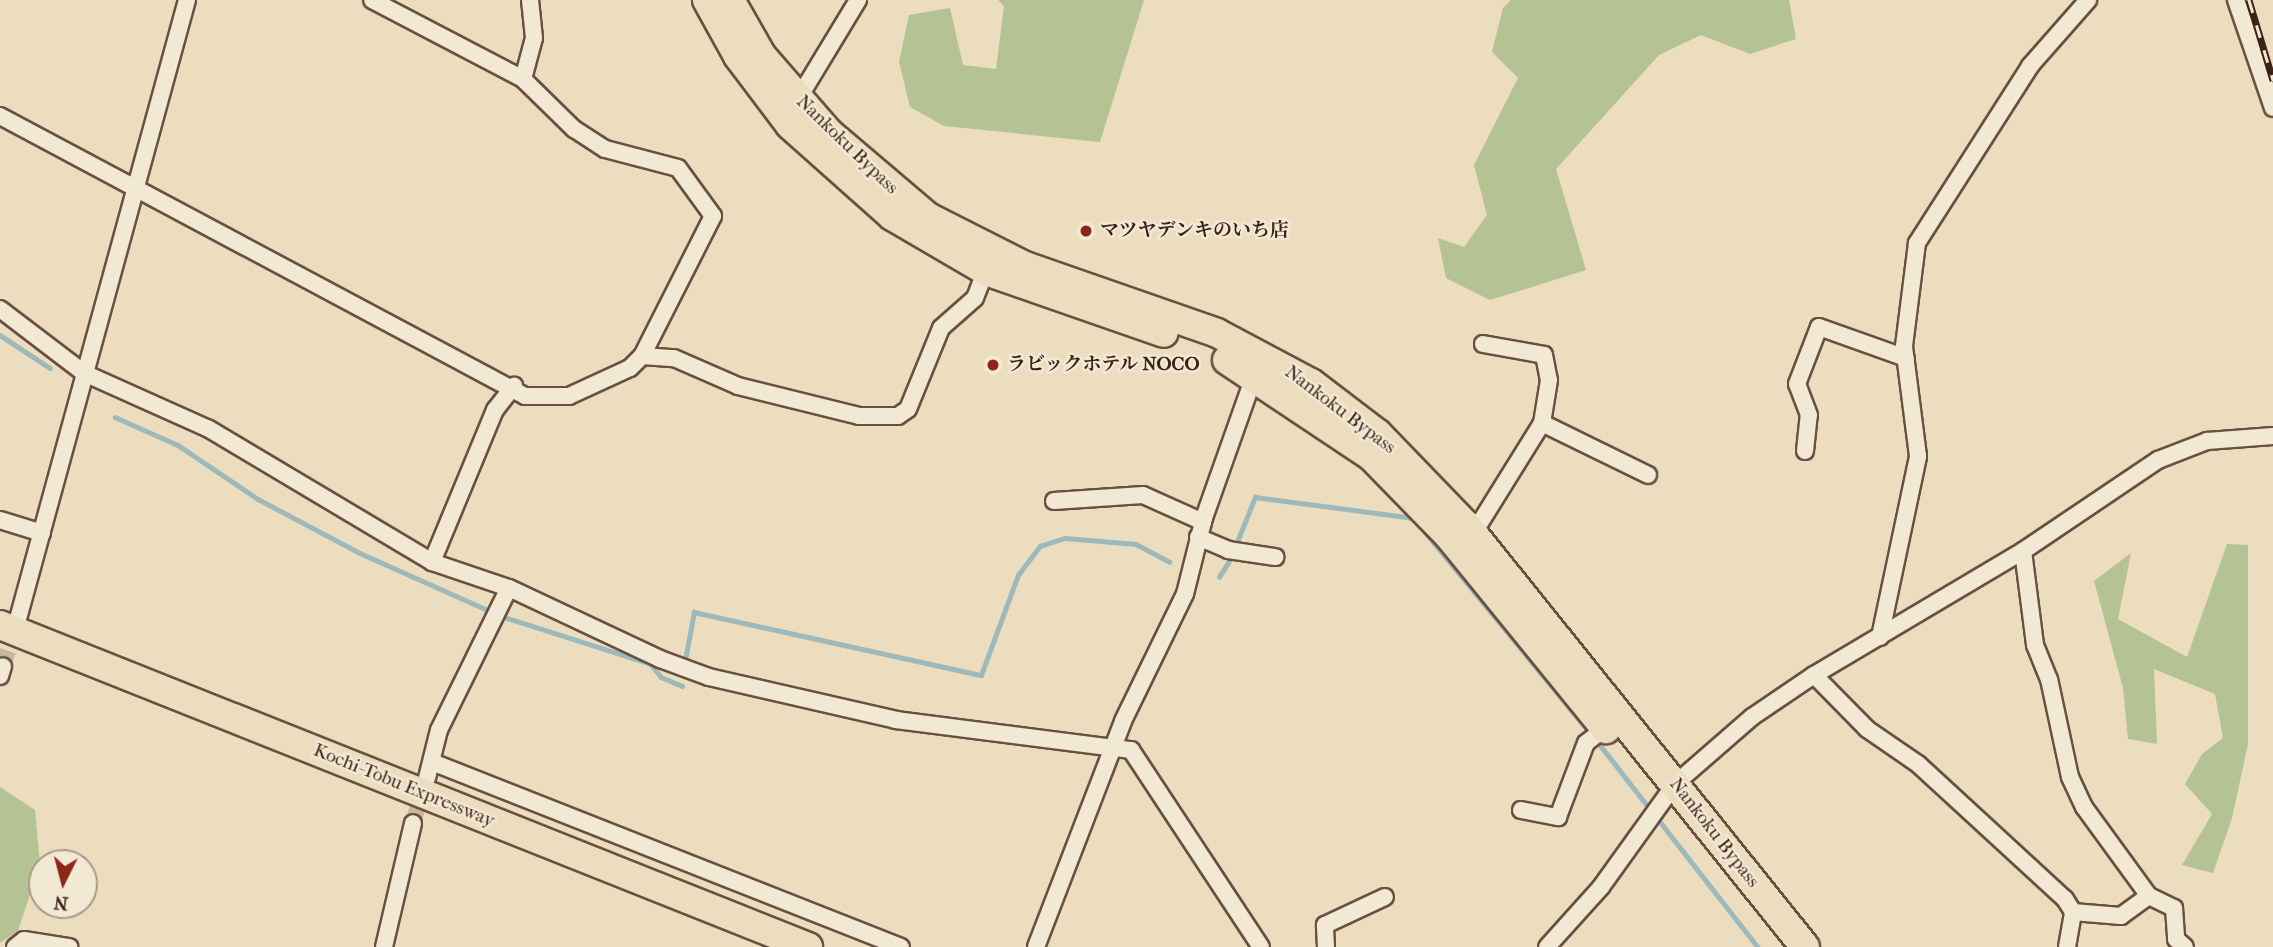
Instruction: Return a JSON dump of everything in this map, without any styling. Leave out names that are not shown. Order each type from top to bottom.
[{"type":"highway","name":"Nankoku Bypass","points":[[707,0],[738,56],[790,125],[892,216],[989,262],[1175,337],[1255,374],[1371,456],[1449,536],[1780,947]]},
{"type":"highway","name":"Nankoku Bypass","points":[[730,0],[762,56],[798,99],[895,194],[989,262],[1187,320],[1281,365],[1378,435],[1473,534],[1662,801],[1804,947]]},
{"type":"highway","name":"Kochi-Tobu Expressway","points":[[9,622],[808,947]]},
{"type":"street","points":[[9,622],[42,533],[187,0]]},
{"type":"street","points":[[0,116],[514,387],[525,396],[569,396],[631,368],[642,356],[713,216],[678,169],[605,149],[574,129],[523,79],[372,0]]},
{"type":"street","points":[[523,79],[534,38],[530,0]]},
{"type":"street","points":[[798,99],[858,0]]},
{"type":"street","points":[[1880,637],[1918,456],[1906,358],[1917,243],[2030,65],[2088,0]]},
{"type":"street","points":[[2236,0],[2273,108]]},
{"type":"street","points":[[642,356],[674,358],[738,386],[859,416],[898,416],[908,410],[941,328],[975,298],[989,262]]},
{"type":"street","points":[[0,309],[84,373],[209,429],[432,562],[509,588],[594,632],[709,677],[896,720],[1131,750],[1261,947]]},
{"type":"street","points":[[1805,451],[1809,415],[1797,384],[1819,327],[1906,358]]},
{"type":"street","points":[[1473,534],[1542,423],[1549,380],[1544,355],[1483,344]]},
{"type":"street","points":[[1035,947],[1115,747],[1185,594],[1200,530],[1255,374]]},
{"type":"street","points":[[432,562],[495,410],[514,387]]},
{"type":"street","points":[[1542,423],[1648,475]]},
{"type":"street","points":[[1547,947],[1601,887],[1662,801],[1752,717],[1814,675],[2023,551],[2180,449],[2233,437],[2273,436]]},
{"type":"street","points":[[1054,501],[1143,495],[1228,550],[1275,557]]},
{"type":"street","points":[[0,520],[42,533]]},
{"type":"street","points":[[2023,551],[2035,645],[2049,679],[2070,777],[2084,807],[2149,896],[2174,908],[2176,939],[2185,947]]},
{"type":"street","points":[[509,588],[494,625],[439,730],[429,770],[901,947]]},
{"type":"street","points":[[1814,675],[1867,729],[1928,773],[2065,899],[2073,912],[2067,947]]},
{"type":"street","points":[[1521,810],[1558,817],[1586,743],[1605,728]]},
{"type":"street","points":[[384,947],[413,823]]},
{"type":"street","points":[[2073,912],[2121,916],[2149,896]]},
{"type":"street","points":[[1326,947],[1325,925],[1385,897]]},
{"type":"street","points":[[15,947],[24,940],[69,947]]},
{"type":"green space","points":[[998,0],[1144,0],[1100,142],[944,126],[910,107],[899,62],[909,15],[950,8],[963,65],[996,69],[1004,6]]},
{"type":"green space","points":[[1511,0],[1789,0],[1796,39],[1750,54],[1701,35],[1659,55],[1556,169],[1586,270],[1490,300],[1446,278],[1438,238],[1464,247],[1487,215],[1474,165],[1518,78],[1492,52],[1503,8]]},
{"type":"green space","points":[[2227,544],[2248,545],[2248,744],[2232,818],[2213,873],[2182,865],[2212,814],[2185,784],[2202,754],[2223,738],[2215,694],[2154,669],[2157,744],[2128,739],[2123,688],[2094,581],[2131,553],[2118,619],[2187,657]]},
{"type":"green space","points":[[0,787],[35,810],[39,849],[28,849],[28,901],[18,931],[0,943]]},
{"type":"waterway","points":[[0,335],[50,368]]},
{"type":"waterway","points":[[115,417],[178,445],[258,499],[360,553],[501,616],[651,664],[661,677],[682,686]]},
{"type":"waterway","points":[[1235,547],[1255,497],[1414,518]]},
{"type":"waterway","points":[[1421,527],[1591,734]]},
{"type":"waterway","points":[[685,660],[694,612],[981,675],[1018,575],[1040,546],[1065,538],[1136,544],[1170,562]]},
{"type":"waterway","points":[[1219,577],[1233,555]]},
{"type":"waterway","points":[[1597,741],[1758,947]]},
{"type":"tunnel","points":[[3,666],[16,625]]},
{"type":"tunnel","points":[[413,823],[424,787]]},
{"type":"railway","points":[[2249,0],[2273,80]]},
{"type":"place","name":"マツヤデンキのいち店","points":[[1086,231]]},
{"type":"place","name":"ラビックホテル NOCO","points":[[993,365]]}]
